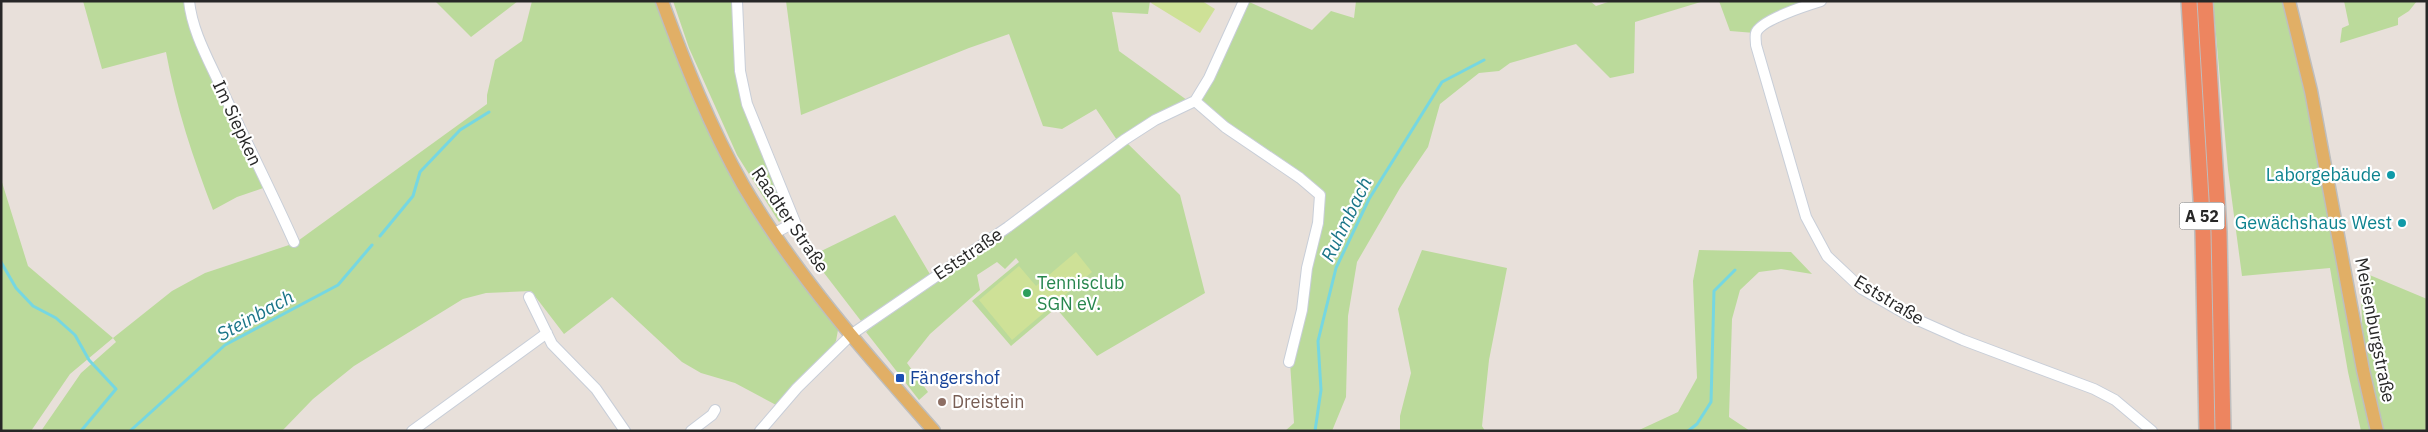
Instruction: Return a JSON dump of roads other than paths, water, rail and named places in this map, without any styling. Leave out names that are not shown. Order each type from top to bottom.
[{"type":"highway","name":"A 52","points":[[2189,1],[2203,232],[2207,431]]},
{"type":"highway","name":"A 52","points":[[2205,1],[2219,232],[2223,431]]},
{"type":"main road","name":"Raadter Straße","points":[[662,1],[680,51],[720,142],[744,186],[775,232],[852,334],[934,431]]},
{"type":"main road","name":"Meisenburgstraße","points":[[2289,1],[2312,91],[2363,370],[2377,431]]},
{"type":"street","name":"Im Siepken","points":[[189,1],[191,18],[203,48],[247,146],[294,242]]},
{"type":"street","points":[[737,1],[740,71],[747,104],[795,222],[775,232]]},
{"type":"street","points":[[1244,1],[1209,78],[1195,101],[1225,127],[1300,178],[1320,195],[1319,215],[1307,268],[1302,310],[1288,362]]},
{"type":"street","name":"Eststraße","points":[[1821,1],[1802,6],[1774,20],[1756,33],[1756,45],[1806,216],[1827,256],[1862,288],[1911,317],[1963,340],[2094,389],[2115,400],[2152,431]]},
{"type":"street","name":"Eststraße","points":[[760,431],[798,388],[852,334],[1008,227],[1124,140],[1155,120],[1195,101]]},
{"type":"street","points":[[529,297],[552,344],[604,399],[625,431]]},
{"type":"street","points":[[412,431],[547,334]]},
{"type":"street","points":[[691,431],[712,415],[715,410]]},
{"type":"waterway","name":"Ruhmbach","points":[[1315,431],[1321,390],[1318,341],[1336,268],[1369,199],[1442,82],[1484,60]]},
{"type":"waterway","name":"Steinbach","points":[[380,236],[413,196],[420,172],[460,130],[489,112]]},
{"type":"waterway","name":"Steinbach","points":[[130,431],[225,345],[338,285],[372,245]]},
{"type":"waterway","points":[[1,262],[16,288],[33,306],[56,318],[75,335],[89,360],[116,389],[81,431]]},
{"type":"waterway","name":"Ruhmbach","points":[[1688,431],[1697,424],[1711,402],[1714,291],[1735,270]]},
{"type":"place","name":"Laborgebäude","points":[[2391,175]]},
{"type":"place","name":"Gewächshaus West","points":[[2402,223]]},
{"type":"place","name":"Tennisclub SGN eV.","points":[[1027,293]]},
{"type":"place","name":"Fängershof","points":[[900,378]]},
{"type":"place","name":"Dreistein","points":[[942,402]]}]
